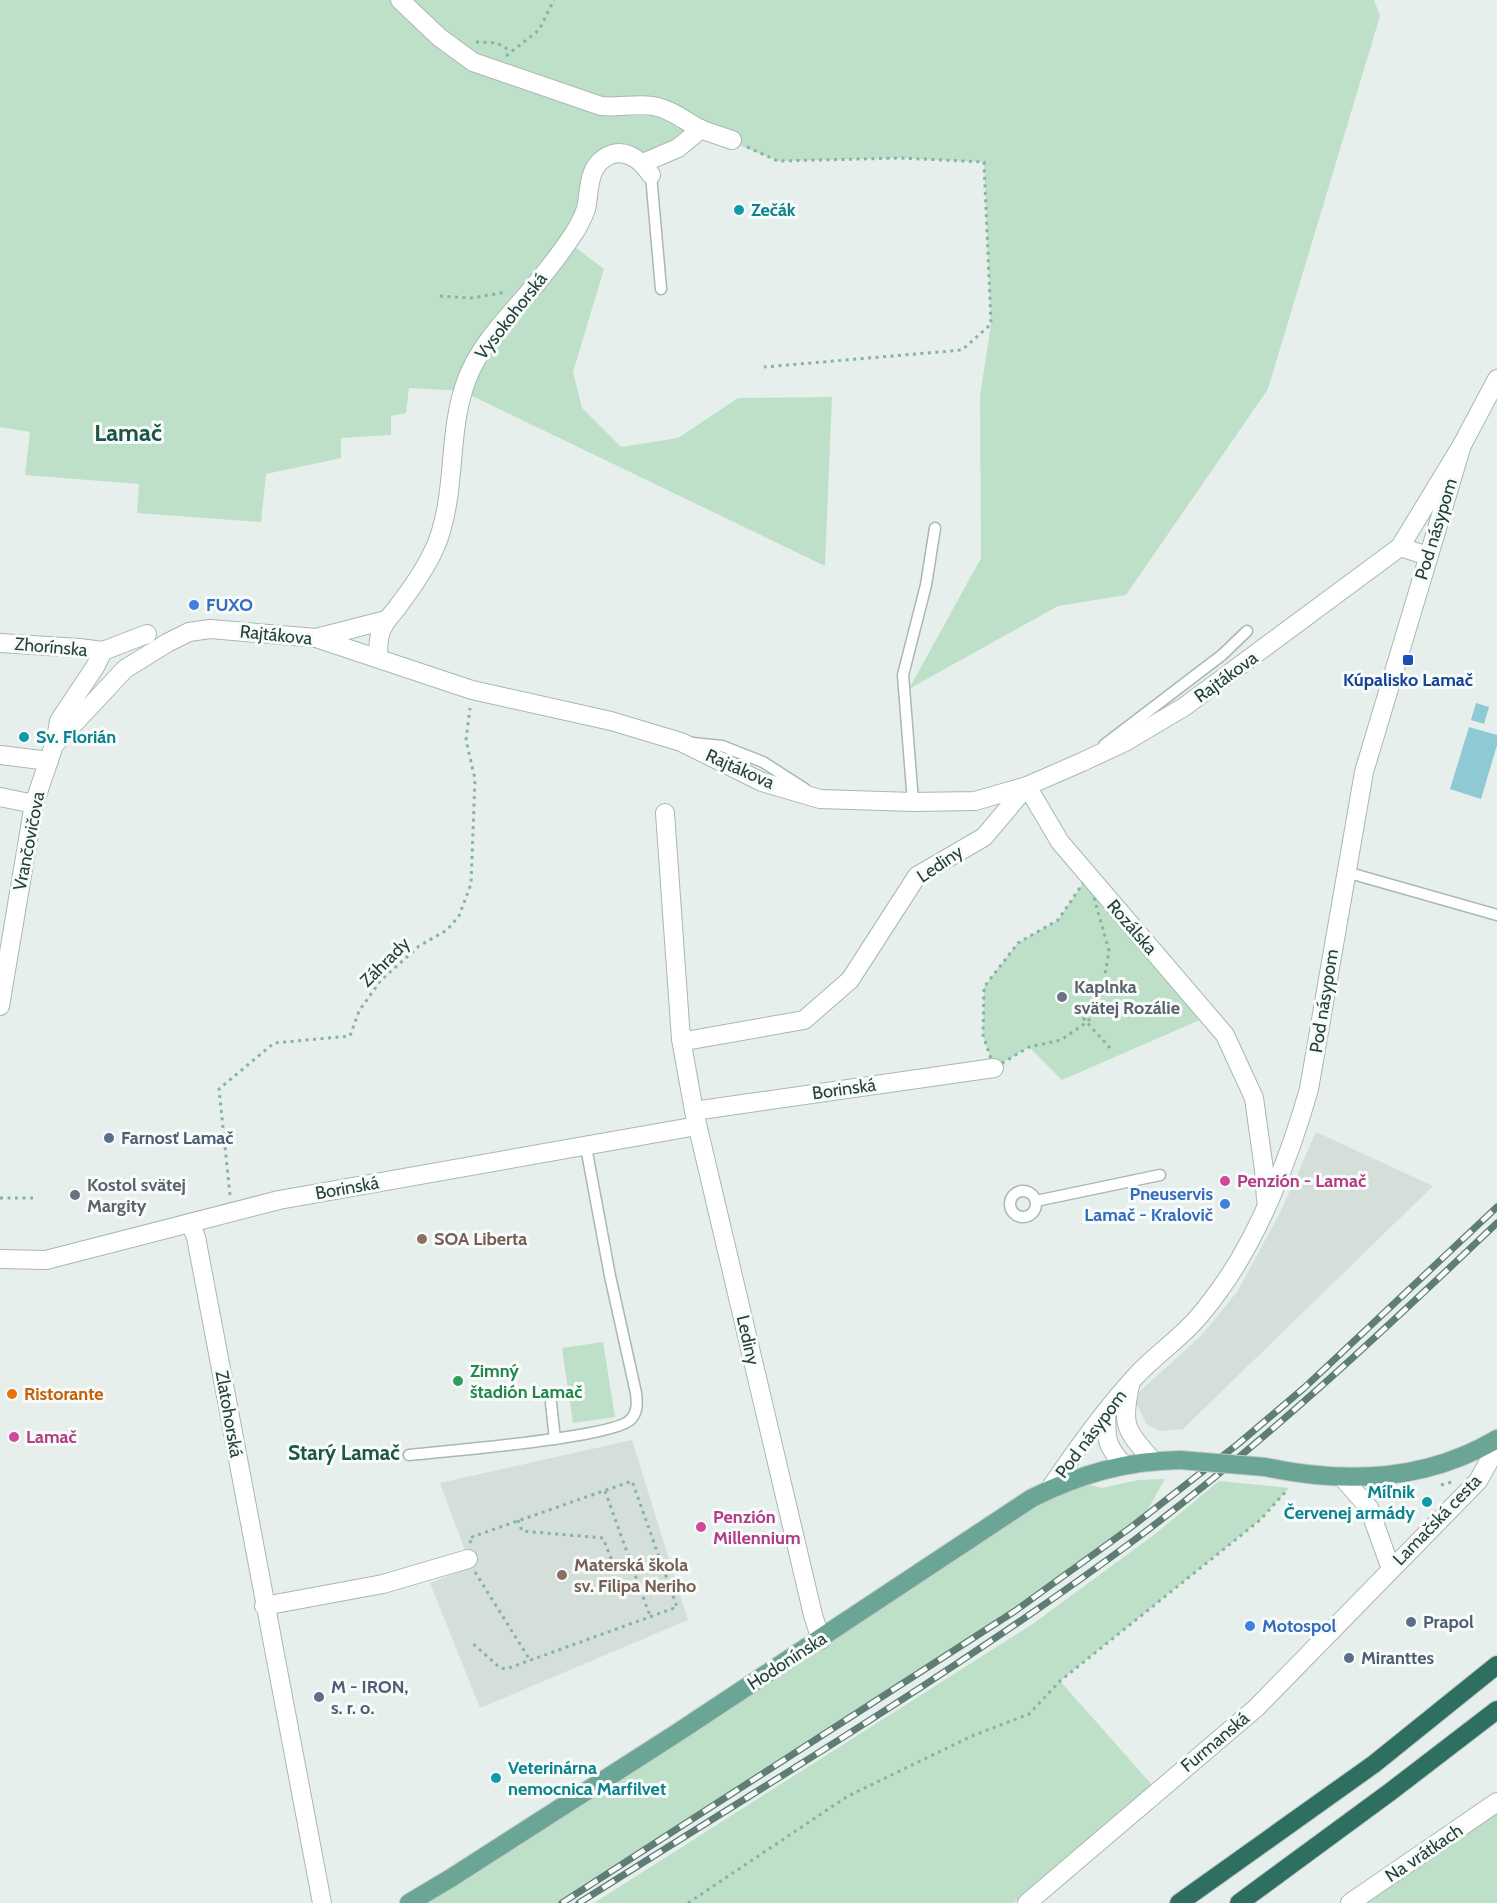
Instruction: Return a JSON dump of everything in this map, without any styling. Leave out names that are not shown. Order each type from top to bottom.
[{"type":"highway","points":[[1179,1903],[1374,1764],[1497,1665]]},
{"type":"highway","points":[[1239,1903],[1497,1710]]},
{"type":"main road","name":"Lamačská cesta","points":[[1180,1460],[1265,1467],[1296,1474],[1342,1477],[1375,1476],[1418,1472],[1457,1459],[1497,1439]]},
{"type":"main road","name":"Hodonínska","points":[[409,1903],[821,1640],[1018,1506],[1072,1480],[1124,1464],[1180,1460]]},
{"type":"street","points":[[404,4],[451,46],[473,62],[601,106],[640,104],[657,106],[701,129],[732,140]]},
{"type":"street","points":[[647,169],[701,129]]},
{"type":"street","name":"Vysokohorská","points":[[378,658],[380,633],[386,620],[398,607],[433,553],[441,531],[449,485],[456,418],[468,376],[481,350],[533,288],[575,232],[589,196],[591,176],[601,160],[624,153],[634,156],[647,169]]},
{"type":"street","points":[[1428,556],[1400,548],[1462,445],[1497,379]]},
{"type":"street","name":"Pod násypom","points":[[1049,1490],[1083,1439],[1134,1377],[1192,1324],[1218,1291],[1242,1254],[1266,1206],[1299,1124],[1309,1089],[1364,772],[1462,445]]},
{"type":"street","name":"Rajtákova","points":[[52,753],[125,669],[189,632],[210,629],[316,638],[472,690],[611,721],[681,742],[762,782],[820,799],[975,801],[1027,786],[1082,762],[1125,742],[1184,707],[1400,548]]},
{"type":"street","points":[[316,638],[386,620]]},
{"type":"street","points":[[103,651],[147,634]]},
{"type":"street","name":"Zhorínska","points":[[0,643],[103,651]]},
{"type":"street","name":"Vrančovičova","points":[[0,1006],[34,804],[52,753],[59,721],[103,651]]},
{"type":"street","points":[[0,755],[52,753]]},
{"type":"street","name":"Rozálska","points":[[1027,786],[1060,842],[1225,1035],[1254,1098],[1264,1170],[1266,1206]]},
{"type":"street","name":"Lediny","points":[[681,1039],[692,1040],[804,1020],[850,980],[917,876],[984,837],[1027,786]]},
{"type":"street","points":[[0,797],[34,804]]},
{"type":"street","name":"Lediny","points":[[665,813],[681,1039],[696,1118],[821,1640]]},
{"type":"street","name":"Borinská","points":[[0,1258],[46,1260],[279,1200],[586,1147],[696,1118],[994,1068]]},
{"type":"street","name":"Zlatohorská","points":[[190,1223],[196,1237],[322,1903]]},
{"type":"street","points":[[1130,1383],[1124,1412],[1130,1434],[1153,1461]]},
{"type":"street","points":[[1106,1411],[1107,1443],[1124,1464]]},
{"type":"street","points":[[1124,1464],[1130,1434]]},
{"type":"street","name":"Lamačská cesta","points":[[1342,1477],[1370,1508],[1391,1569],[1478,1481],[1492,1456],[1497,1439]]},
{"type":"street","points":[[264,1606],[383,1584],[470,1556]]},
{"type":"street","name":"Furmanská","points":[[1027,1903],[1256,1708],[1391,1569]]},
{"type":"street","name":"Na vrátkach","points":[[1350,1903],[1497,1802]]},
{"type":"lane","points":[[647,169],[661,289]]},
{"type":"lane","points":[[913,802],[903,675],[926,585],[935,528]]},
{"type":"lane","points":[[1082,762],[1222,655],[1247,632]]},
{"type":"lane","points":[[1346,872],[1497,915]]},
{"type":"lane","points":[[410,1455],[555,1439],[618,1427],[631,1420],[637,1407],[636,1393],[610,1276],[586,1147]]},
{"type":"lane","points":[[1036,1201],[1160,1175]]},
{"type":"lane","points":[[552,1403],[555,1439]]},
{"type":"path","points":[[498,70],[511,51],[539,30],[554,0]]},
{"type":"path","points":[[451,46],[458,43],[488,42],[497,43],[511,51]]},
{"type":"path","points":[[732,140],[778,161],[901,158],[984,162],[991,324],[962,350],[764,367]]},
{"type":"path","points":[[440,296],[471,298],[533,288]]},
{"type":"path","name":"Záhrady","points":[[231,1212],[219,1089],[274,1043],[350,1036],[359,1011],[381,980],[419,946],[447,930],[459,916],[471,884],[475,779],[466,740],[472,690]]},
{"type":"path","points":[[1088,876],[1110,951],[1099,1008],[1087,1022],[1061,1041],[1029,1047],[994,1068],[983,1035],[984,987],[1017,943],[1058,920],[1088,876]]},
{"type":"path","points":[[1083,1018],[1110,1048]]},
{"type":"path","points":[[0,1198],[34,1198]]},
{"type":"path","points":[[688,1903],[848,1796],[972,1736],[1029,1713],[1060,1681],[1260,1520],[1289,1488],[1296,1474]]},
{"type":"path","points":[[471,1642],[500,1668],[506,1670],[677,1607],[632,1481],[469,1538],[470,1556],[530,1660]]},
{"type":"path","points":[[604,1491],[651,1616]]},
{"type":"path","points":[[518,1520],[522,1531],[603,1538],[614,1566]]},
{"type":"shaded area","points":[[1316,1132],[1433,1186],[1183,1429],[1161,1431],[1147,1425],[1136,1403],[1139,1392],[1202,1335],[1237,1292],[1280,1213]]},
{"type":"shaded area","name":"Materská škola sv. Filipa Neriho","points":[[632,1440],[688,1620],[480,1708],[430,1583],[471,1567],[440,1483]]},
{"type":"green space","points":[[0,0],[1374,0],[1380,16],[1268,389],[1126,595],[1058,606],[909,689],[981,558],[980,396],[991,324],[984,162],[901,158],[778,161],[701,129],[643,163],[608,156],[568,242],[604,269],[573,372],[582,408],[621,447],[678,438],[738,398],[832,397],[825,566],[462,391],[409,388],[406,413],[391,416],[391,435],[341,438],[341,458],[266,474],[261,522],[137,513],[139,484],[25,475],[30,432],[0,427]]},
{"type":"green space","points":[[1088,876],[1209,1016],[1062,1080],[1029,1047],[994,1068],[983,1035],[984,987],[1018,943],[1058,920]]},
{"type":"green space","points":[[603,1342],[615,1417],[573,1423],[562,1348]]},
{"type":"green space","points":[[1165,1479],[1144,1516],[1022,1606],[557,1903],[409,1903],[1072,1480],[1102,1488],[1138,1480]]},
{"type":"green space","points":[[1219,1481],[1289,1488],[1260,1520],[1060,1681],[1152,1785],[1014,1903],[594,1903],[1034,1623],[1155,1534]]},
{"type":"green space","points":[[1497,1802],[1497,1903],[1350,1903]]},
{"type":"water","points":[[1476,703],[1489,707],[1484,724],[1471,720]]},
{"type":"water","points":[[1469,727],[1497,735],[1497,745],[1481,799],[1450,789]]},
{"type":"railway","points":[[562,1903],[1015,1611],[1130,1528],[1238,1444],[1304,1388],[1497,1207]]},
{"type":"railway","points":[[579,1903],[929,1682],[1133,1541],[1274,1427],[1497,1223]]},
{"type":"place","name":"Zečák","points":[[739,210]]},
{"type":"place","name":"FUXO","points":[[194,605]]},
{"type":"place","name":"Kúpalisko Lamač","points":[[1408,660]]},
{"type":"place","name":"Sv. Florián","points":[[24,737]]},
{"type":"place","name":"Kaplnka svätej Rozálie","points":[[1062,997]]},
{"type":"place","name":"Farnosť Lamač","points":[[109,1138]]},
{"type":"place","name":"Penzión - Lamač","points":[[1225,1181]]},
{"type":"place","name":"Kostol svätej Margity","points":[[75,1195]]},
{"type":"place","name":"Pneuservis Lamač - Kralovič","points":[[1225,1204]]},
{"type":"place","name":"SOA Liberta","points":[[422,1239]]},
{"type":"place","name":"Zimný štadión Lamač","points":[[458,1381]]},
{"type":"place","name":"Ristorante","points":[[12,1394]]},
{"type":"place","name":"Lamač","points":[[14,1437]]},
{"type":"place","name":"Míľnik Červenej armády","points":[[1427,1502]]},
{"type":"place","name":"Penzión Millennium","points":[[701,1527]]},
{"type":"place","name":"Materská škola sv. Filipa Neriho","points":[[562,1575]]},
{"type":"place","name":"Prapol","points":[[1411,1622]]},
{"type":"place","name":"Motospol","points":[[1250,1626]]},
{"type":"place","name":"Miranttes","points":[[1349,1658]]},
{"type":"place","name":"M - IRON, s. r. o.","points":[[319,1697]]},
{"type":"place","name":"Veterinárna nemocnica Marfilvet","points":[[496,1778]]},
{"type":"district","name":"Lamač","points":[[128,433]]},
{"type":"district","name":"Starý Lamač","points":[[344,1453]]}]
